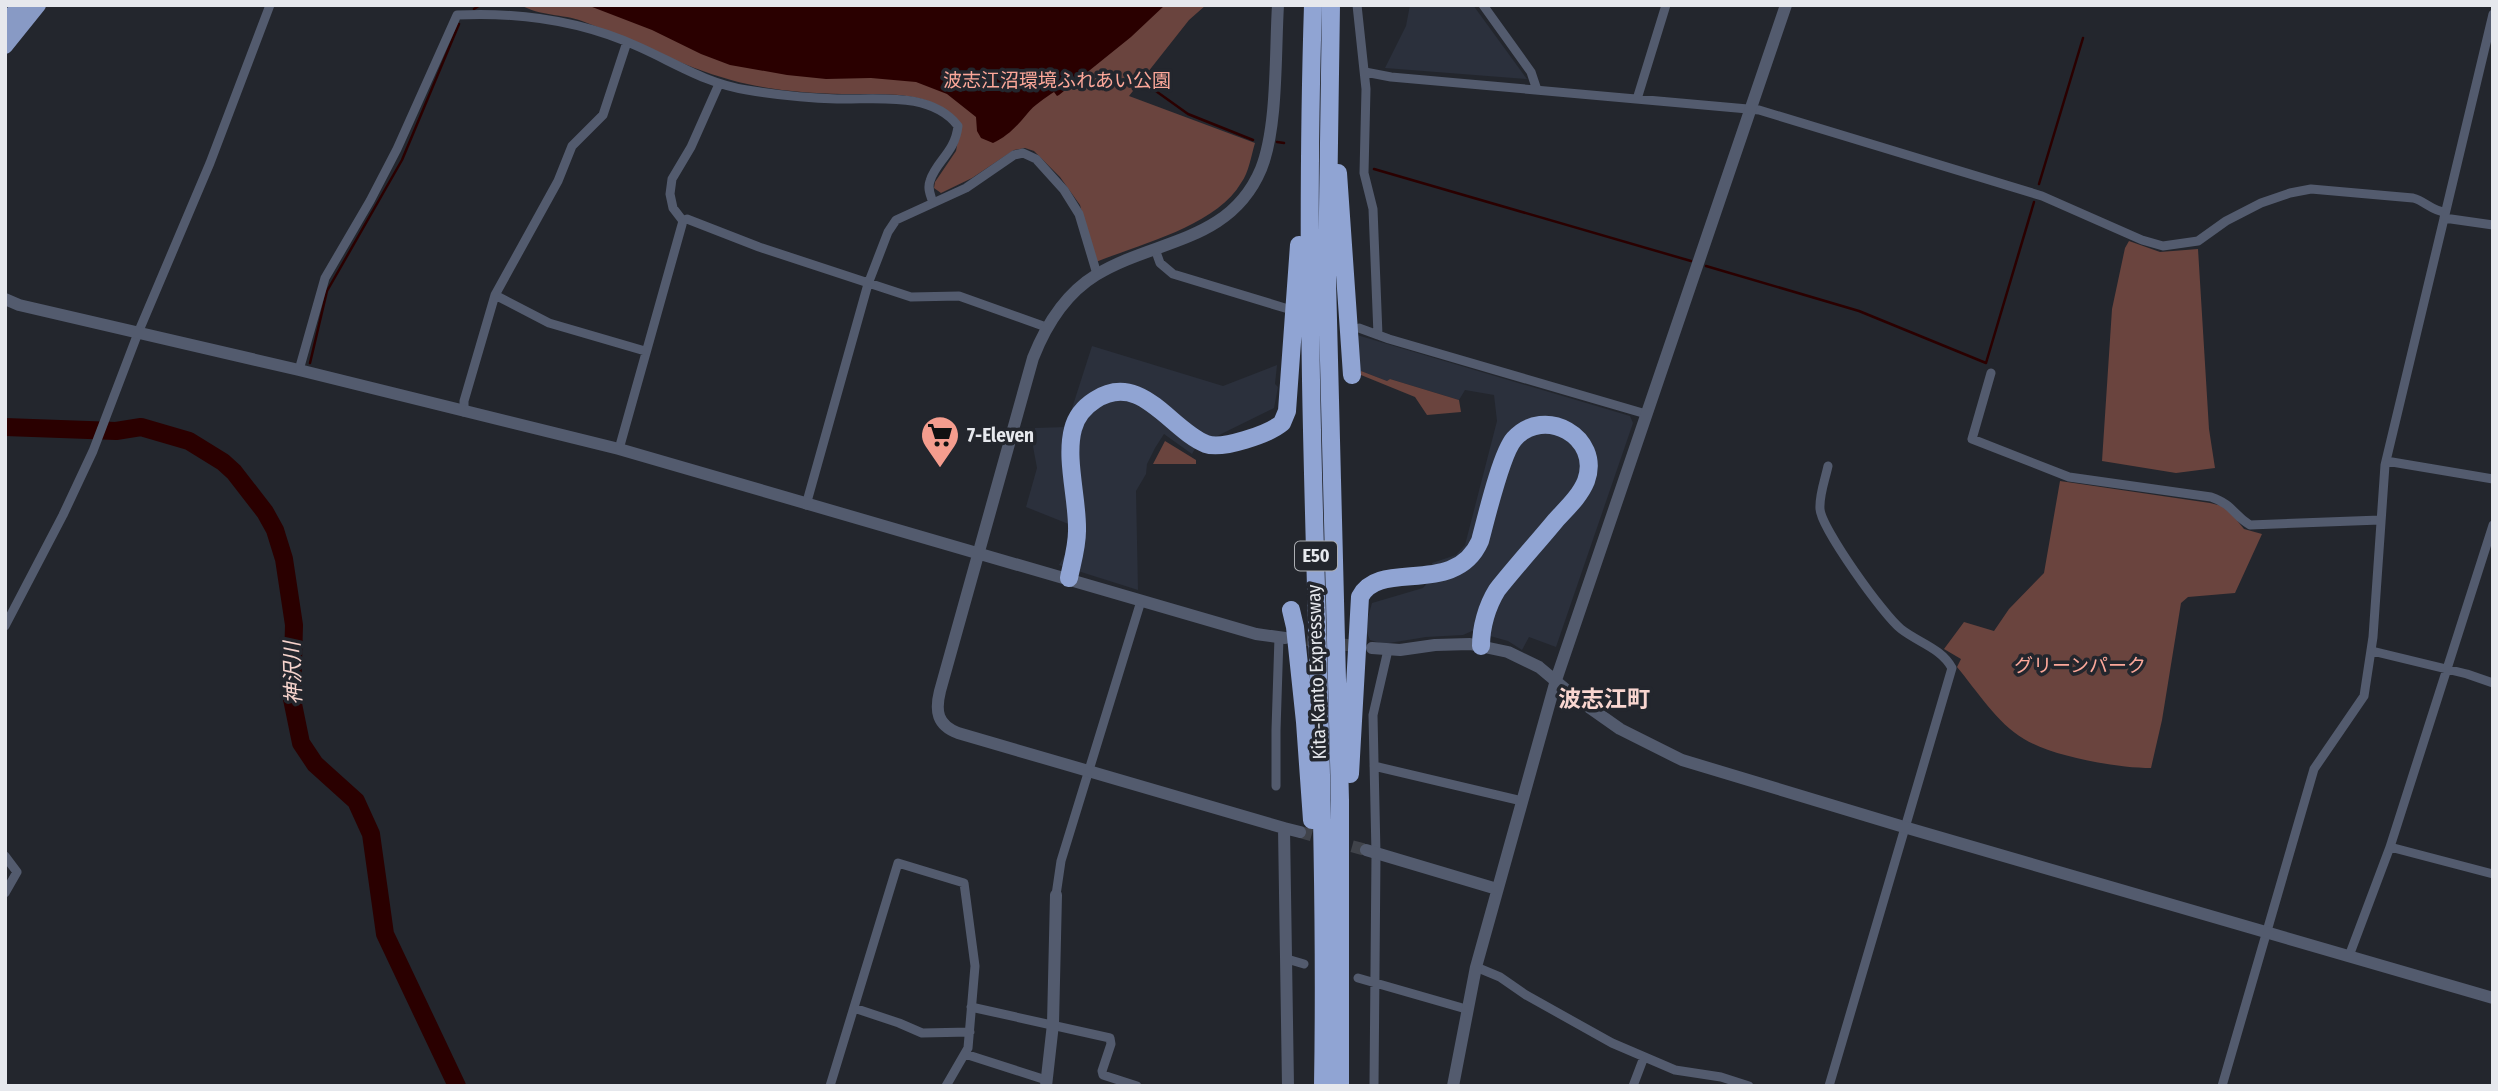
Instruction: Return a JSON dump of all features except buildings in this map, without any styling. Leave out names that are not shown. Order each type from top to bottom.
[{"type":"highway","points":[[5,23],[20,5]]},
{"type":"highway","points":[[5,46],[38,5]]},
{"type":"highway","name":"Kita-Kanto Expressway","points":[[1313,5],[1310,103],[1311,380],[1323,828],[1322,1086]]},
{"type":"highway","points":[[1331,5],[1343,277],[1352,375]]},
{"type":"highway","name":"Kita-Kanto Expressway","points":[[1331,5],[1327,280],[1341,896],[1340,1086]]},
{"type":"highway","points":[[1069,578],[1077,531],[1072,435],[1080,413],[1092,401],[1108,393],[1133,394],[1150,402],[1201,441],[1215,446],[1256,435],[1282,424],[1287,411],[1310,103]]},
{"type":"highway","points":[[1069,578],[1084,534],[1079,441],[1081,425],[1090,412],[1109,400],[1132,400],[1147,408],[1204,452]]},
{"type":"highway","points":[[1421,566],[1451,564],[1470,548],[1500,451],[1504,441],[1516,427],[1533,419],[1552,418],[1572,425],[1586,439],[1591,447],[1595,466],[1588,491],[1504,592],[1481,646]]},
{"type":"highway","points":[[1341,896],[1350,798],[1360,597],[1364,590],[1374,583],[1442,573],[1464,564],[1476,551],[1480,541],[1510,444],[1530,426],[1550,424],[1559,427],[1576,436],[1586,451],[1586,480],[1575,499],[1497,590],[1481,633],[1481,646]]},
{"type":"highway","points":[[1291,610],[1305,722],[1324,1008]]},
{"type":"street","points":[[5,626],[63,515],[94,447],[138,333],[190,212],[270,5]]},
{"type":"street","points":[[449,5],[457,15]]},
{"type":"street","points":[[1278,5],[1270,136],[1266,156],[1254,183],[1233,210],[1218,222],[1097,274],[1061,306],[1046,327],[1033,358],[937,703],[939,719],[944,727],[958,733],[1300,832]]},
{"type":"street","points":[[1357,5],[1365,72],[1364,173],[1373,209],[1378,335]]},
{"type":"street","points":[[1483,5],[1531,72],[1537,90]]},
{"type":"street","points":[[1637,99],[1667,5]]},
{"type":"street","points":[[1453,1086],[1476,967],[1556,680],[1786,5]]},
{"type":"street","points":[[457,15],[494,13],[548,18],[579,25],[627,42],[719,84],[748,90],[802,97],[904,100],[937,109],[958,126],[951,149],[930,180],[929,190],[933,203]]},
{"type":"street","points":[[2222,1086],[2314,769],[2364,696],[2371,651],[2386,461],[2493,14]]},
{"type":"street","points":[[299,370],[325,278],[397,149],[457,15]]},
{"type":"street","points":[[464,412],[464,401],[495,295],[554,191],[572,146],[603,115],[627,42]]},
{"type":"street","points":[[1365,72],[1391,77],[1750,109],[2042,196],[2157,245],[2172,246],[2198,241],[2238,214],[2261,203],[2311,189],[2413,198],[2445,215],[2493,225]]},
{"type":"street","points":[[683,221],[673,208],[670,194],[672,179],[691,147],[719,84]]},
{"type":"street","points":[[806,505],[868,284],[888,232],[896,220],[967,188],[1014,155],[1023,153],[1051,173],[1079,214],[1097,274]]},
{"type":"street","points":[[683,221],[687,219],[759,247],[911,297],[959,296],[1046,327]]},
{"type":"street","points":[[619,449],[683,221]]},
{"type":"street","points":[[1155,249],[1160,263],[1173,274],[1285,308]]},
{"type":"street","points":[[495,295],[549,323],[645,351]]},
{"type":"street","points":[[5,299],[19,305],[299,370],[619,449],[1256,634],[1282,638],[1275,743],[1276,786]]},
{"type":"street","points":[[1359,328],[1646,414]]},
{"type":"street","points":[[1991,373],[1972,439],[2069,477],[2211,497],[2230,505],[2242,520],[2250,525],[2380,520]]},
{"type":"street","points":[[2386,461],[2493,479]]},
{"type":"street","points":[[1828,466],[1819,511],[1839,546],[1865,588],[1900,629],[1946,657],[1952,668],[1829,1086]]},
{"type":"street","points":[[2349,956],[2390,847],[2493,525]]},
{"type":"street","points":[[965,1054],[1046,1083],[1053,1024],[1056,895],[1061,862],[1141,601]]},
{"type":"street","points":[[1372,648],[1388,650],[1445,644],[1481,646],[1521,657],[1556,680],[1602,718],[1670,755],[1904,827],[2493,998]]},
{"type":"street","points":[[1374,1086],[1375,985],[1371,852],[1373,715],[1388,650]]},
{"type":"street","points":[[2371,651],[2447,669],[2493,684]]},
{"type":"street","points":[[1374,766],[1522,801]]},
{"type":"street","points":[[1284,828],[1288,1086]]},
{"type":"street","points":[[2390,847],[2493,874]]},
{"type":"street","points":[[1371,852],[1497,889]]},
{"type":"street","points":[[5,856],[17,873],[5,893]]},
{"type":"street","points":[[830,1086],[898,863],[964,883],[975,966],[970,1032],[968,1048],[947,1086]]},
{"type":"street","points":[[1287,959],[1304,964]]},
{"type":"street","points":[[1476,967],[1500,977],[1601,1038],[1644,1057],[1681,1072],[1721,1077],[1749,1086]]},
{"type":"street","points":[[1358,978],[1466,1009]]},
{"type":"street","points":[[971,1007],[1110,1038],[1103,1076],[1137,1086]]},
{"type":"street","points":[[854,1008],[922,1033],[970,1032]]},
{"type":"street","points":[[1633,1086],[1644,1057]]},
{"type":"shaded area","points":[[587,5],[1165,5],[1131,37],[1059,95],[1054,92],[1043,99],[1012,130],[993,143],[981,138],[977,131],[976,117],[947,94],[916,82],[871,78],[826,79],[730,65]]},
{"type":"shaded area","points":[[1410,5],[1473,5],[1527,79],[1385,68],[1406,26]]},
{"type":"shaded area","points":[[1357,335],[1630,416],[1633,423],[1556,647],[1529,637],[1522,650],[1508,641],[1472,631],[1463,635],[1426,637],[1383,644],[1370,640],[1365,628],[1372,603],[1423,588],[1428,582],[1432,563],[1456,555],[1465,545],[1497,421],[1494,395],[1465,390],[1459,400],[1390,379],[1387,381],[1361,371],[1358,364]]},
{"type":"shaded area","points":[[1092,346],[1223,386],[1277,365],[1275,384],[1278,387],[1274,408],[1207,441],[1201,438],[1192,454],[1164,434],[1155,448],[1147,464],[1146,474],[1136,491],[1138,590],[1059,565],[1070,546],[1071,525],[1026,507],[1037,468],[1032,441],[1035,428],[1066,427]]},
{"type":"green space","name":"波志江沼環境ふれあい公園","points":[[521,5],[1206,5],[1189,20],[1129,96],[1255,143],[1244,179],[1214,211],[1176,232],[1096,262],[1080,205],[1060,177],[1034,151],[1025,148],[1014,150],[972,178],[941,193],[934,188],[935,182],[956,151],[961,124],[936,104],[890,94],[800,92],[745,83],[693,67],[582,21],[535,11]]},
{"type":"green space","points":[[2129,241],[2160,252],[2198,249],[2209,429],[2215,468],[2176,473],[2102,461],[2112,309],[2125,248]]},
{"type":"green space","points":[[1361,371],[1387,381],[1390,379],[1459,400],[1461,412],[1427,415],[1415,397],[1361,375]]},
{"type":"green space","points":[[1165,441],[1196,460],[1196,464],[1153,464]]},
{"type":"green space","name":"グリーンパーク","points":[[2060,481],[2226,507],[2244,529],[2262,534],[2235,593],[2188,597],[2181,603],[2162,720],[2151,768],[2086,760],[2052,751],[2024,739],[1996,716],[1957,667],[1961,659],[1944,649],[1964,622],[1994,631],[2009,609],[2044,573]]},
{"type":"waterway","points":[[474,9],[480,5]]},
{"type":"waterway","points":[[310,363],[327,291],[402,160],[459,24]]},
{"type":"waterway","points":[[2039,184],[2083,38]]},
{"type":"waterway","points":[[1139,79],[1188,114],[1253,140]]},
{"type":"waterway","points":[[1277,142],[1284,143]]},
{"type":"waterway","points":[[1374,169],[1691,261]]},
{"type":"waterway","points":[[1706,266],[1859,311],[1986,363],[2034,202]]},
{"type":"waterway","name":"神沢川","points":[[5,427],[116,431],[141,427],[189,441],[234,472],[265,512],[275,530],[284,559],[294,625],[292,699],[301,743],[315,764],[356,801],[371,834],[385,934],[457,1086]]},
{"type":"tunnel","points":[[1289,638],[1364,647]]},
{"type":"tunnel","points":[[1300,832],[1366,850]]},
{"type":"place","name":"7-Eleven","points":[[940,469]]},
{"type":"district","name":"波志江町","points":[[1604,699]]}]
